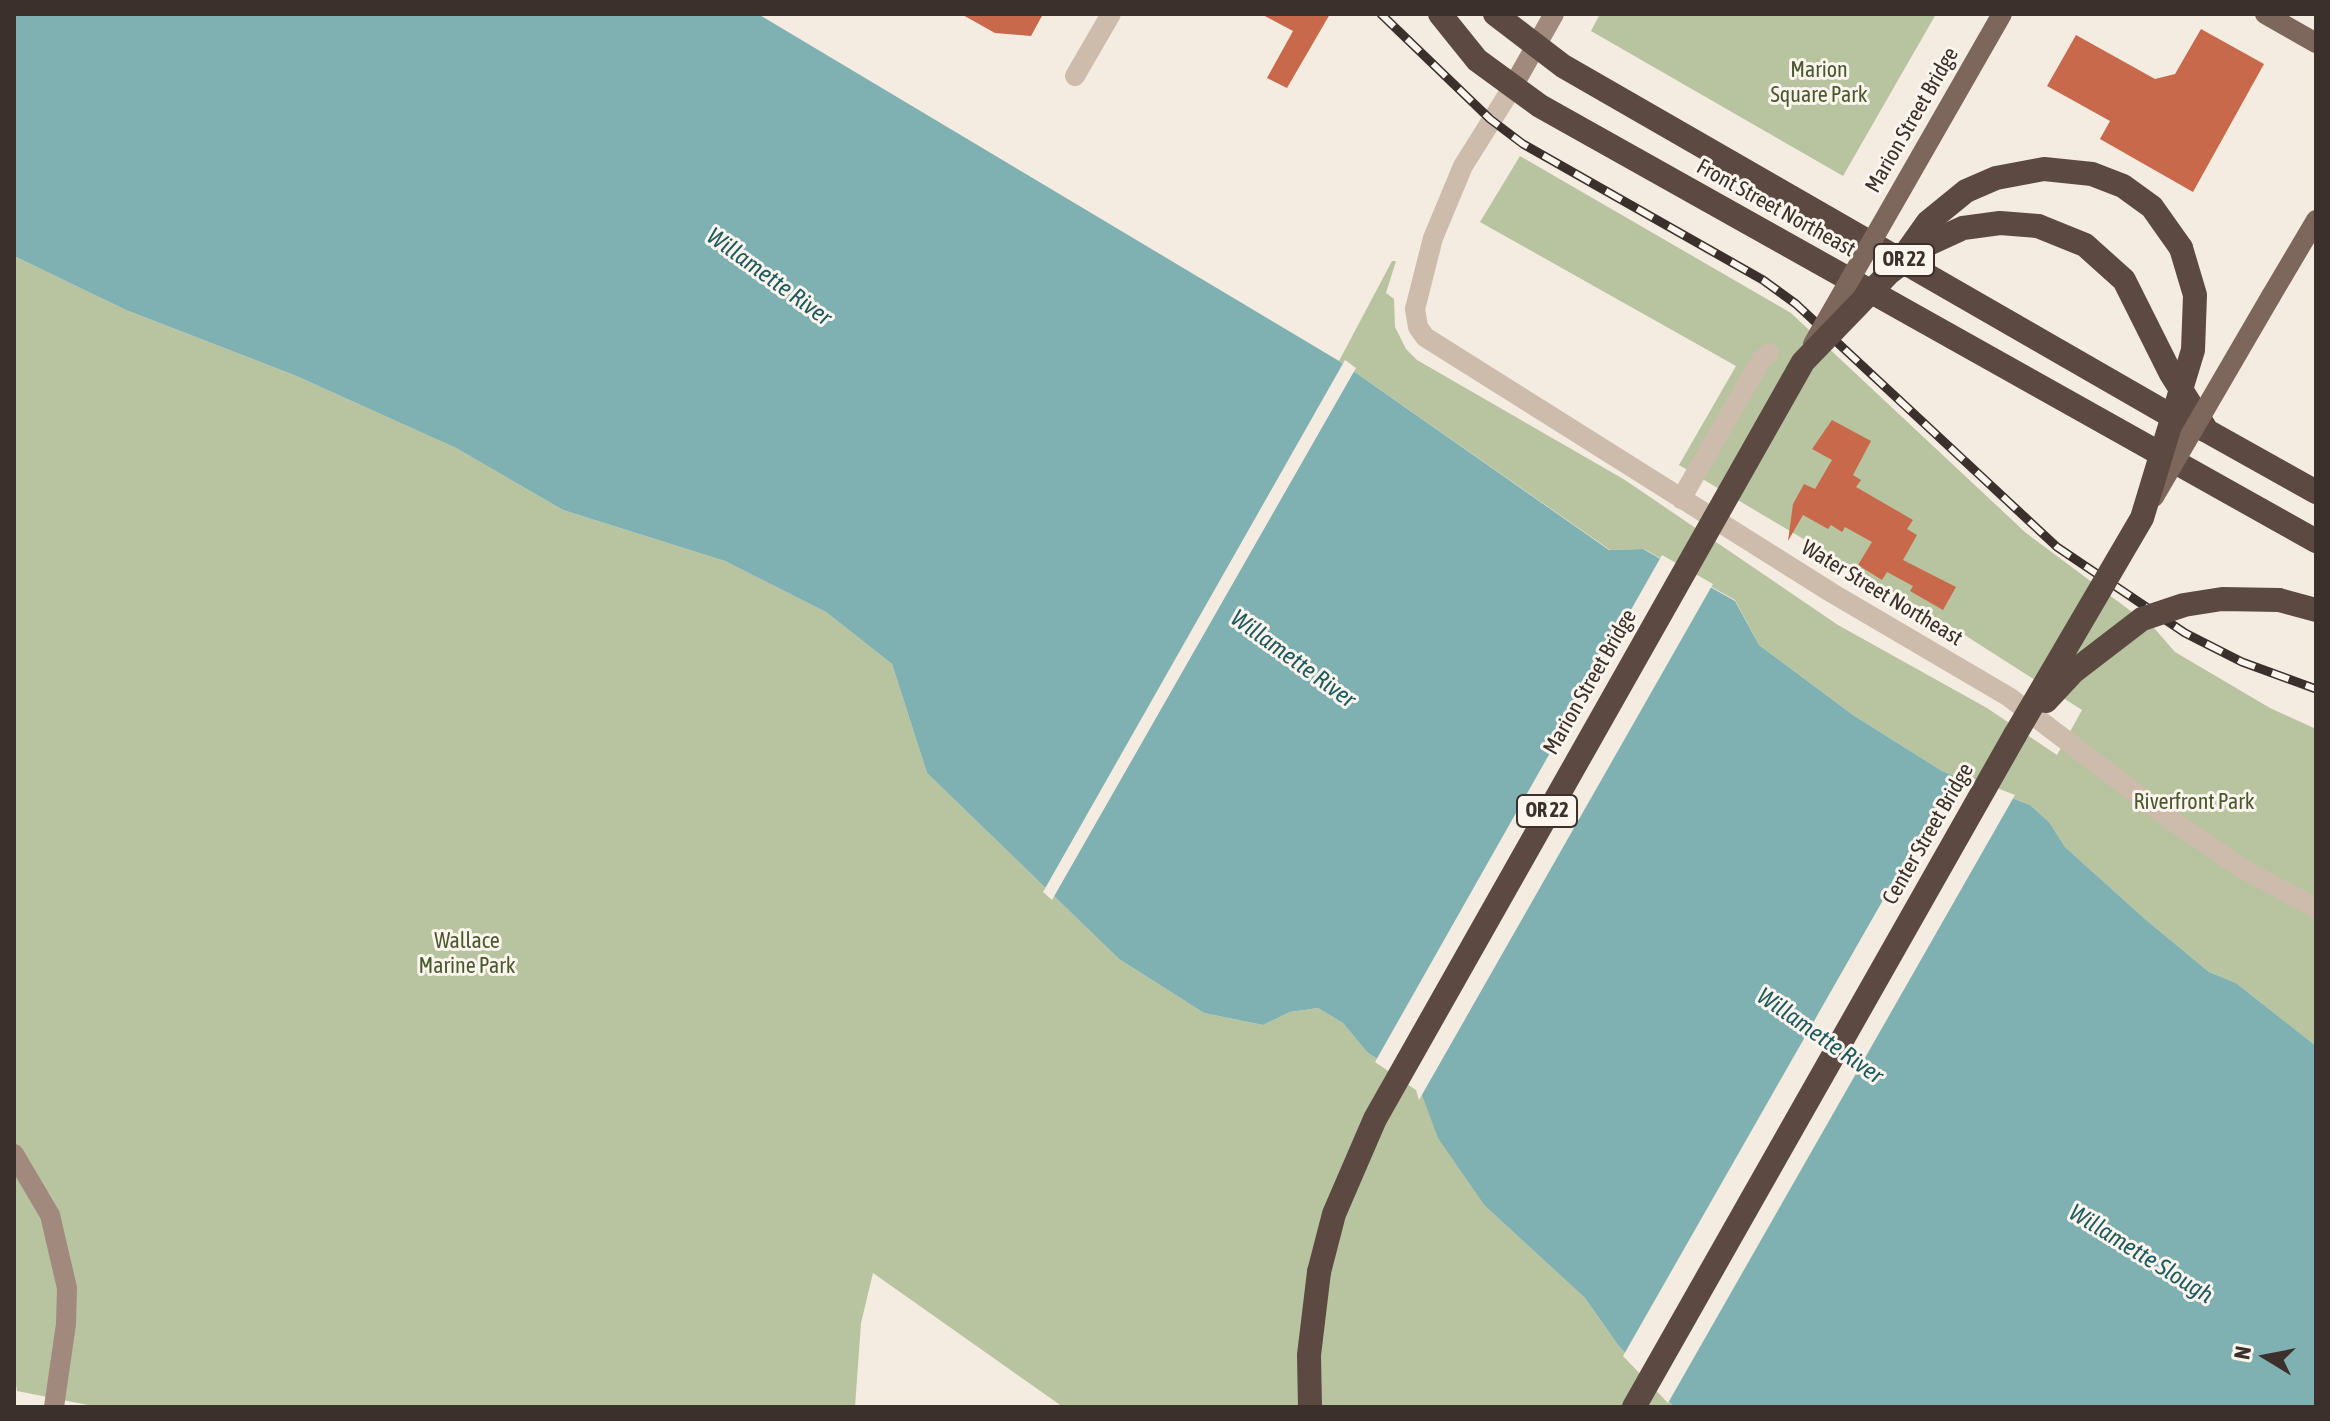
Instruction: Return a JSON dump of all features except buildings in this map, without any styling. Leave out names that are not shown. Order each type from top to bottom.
[{"type":"highway","name":"Front Street Northeast","points":[[1440,14],[1458,42],[1512,88],[2316,541]]},
{"type":"highway","name":"Front Street Northeast","points":[[1495,14],[1563,66],[2168,414],[2207,431],[2316,492]]},
{"type":"highway","points":[[1901,260],[1928,222],[1966,191],[1996,178],[2044,169],[2092,174],[2136,193],[2165,221],[2181,248],[2195,295],[2193,350],[2142,518]]},
{"type":"highway","name":"OR 22","points":[[1803,362],[1889,273],[1926,245],[1963,228],[2000,223],[2038,226],[2085,245],[2124,280],[2170,372],[2207,431]]},
{"type":"highway","name":"Marion Street Bridge","points":[[1310,1407],[1313,1314],[1325,1243],[1369,1131],[1491,909],[1803,362]]},
{"type":"highway","name":"Center Street Bridge","points":[[1634,1405],[2142,518]]},
{"type":"highway","points":[[2015,735],[2073,672],[2142,619],[2184,605],[2222,599],[2279,600],[2316,610]]},
{"type":"main road","name":"Marion Street Bridge","points":[[1803,362],[2002,14]]},
{"type":"main road","points":[[2265,14],[2316,43]]},
{"type":"main road","name":"Center Street Bridge","points":[[2142,518],[2316,220]]},
{"type":"street","points":[[1075,76],[1111,14]]},
{"type":"street","points":[[1512,88],[1554,14]]},
{"type":"street","name":"Water Street Northeast","points":[[1512,88],[1450,191],[1415,309],[1418,327],[1431,342],[1681,499],[2009,697],[2218,852],[2273,887],[2316,908]]},
{"type":"street","points":[[1681,499],[1761,360],[1769,353]]},
{"type":"street","points":[[14,1154],[50,1215],[67,1288],[66,1324],[54,1407]]},
{"type":"green space","name":"Marion Square Park","points":[[1600,14],[1936,14],[1843,176],[1591,31]]},
{"type":"green space","name":"Riverfront Park","points":[[1520,156],[1791,313],[2026,533],[2155,629],[2175,652],[2270,708],[2316,729],[2316,1046],[2236,983],[2209,972],[2145,919],[2065,847],[2049,822],[2030,805],[1942,771],[1853,715],[1759,645],[1735,600],[1644,549],[1610,550],[1339,361],[1392,261],[1396,261],[1386,293],[1394,299],[1395,327],[1406,349],[1417,360],[1625,480],[1838,625],[1987,708],[2057,755],[2082,710],[1963,634],[1679,465],[1736,366],[1480,222]]},
{"type":"green space","name":"Wallace Marine Park","points":[[14,256],[126,310],[294,375],[456,448],[563,510],[725,561],[826,612],[892,664],[927,773],[1119,959],[1204,1013],[1263,1025],[1290,1012],[1318,1008],[1343,1023],[1367,1052],[1419,1087],[1485,1206],[1585,1298],[1618,1345],[1674,1407],[1063,1407],[873,1273],[861,1323],[855,1407],[98,1407],[17,1391],[14,1370]]},
{"type":"water","points":[[14,14],[758,14],[1339,361],[1609,550],[1643,549],[1735,601],[1759,645],[1853,715],[1942,771],[2030,805],[2049,822],[2065,847],[2145,919],[2209,972],[2236,983],[2316,1046],[2316,1407],[1674,1407],[1618,1345],[1585,1298],[1485,1206],[1438,1138],[1419,1087],[1367,1052],[1343,1023],[1318,1008],[1290,1012],[1263,1025],[1204,1013],[1119,959],[927,773],[892,664],[826,612],[725,561],[563,510],[456,448],[294,375],[126,310],[14,256]]},
{"type":"pier","points":[[1345,360],[1356,368],[1052,900],[1043,892]]},
{"type":"pier","points":[[1662,555],[1713,584],[1419,1100],[1416,1090],[1375,1062]]},
{"type":"pier","points":[[1956,772],[2015,795],[1668,1403],[1623,1356]]},
{"type":"railway","points":[[1381,14],[1490,119],[1523,144],[1763,280],[1796,304],[2057,547],[2185,633],[2242,662],[2316,689]]},
{"type":"water label","name":"Willamette River","points":[[769,277]]},
{"type":"water label","name":"Willamette River","points":[[1293,659]]},
{"type":"water label","name":"Willamette River","points":[[1820,1036]]},
{"type":"water label","name":"Willamette Slough","points":[[2141,1254]]}]
